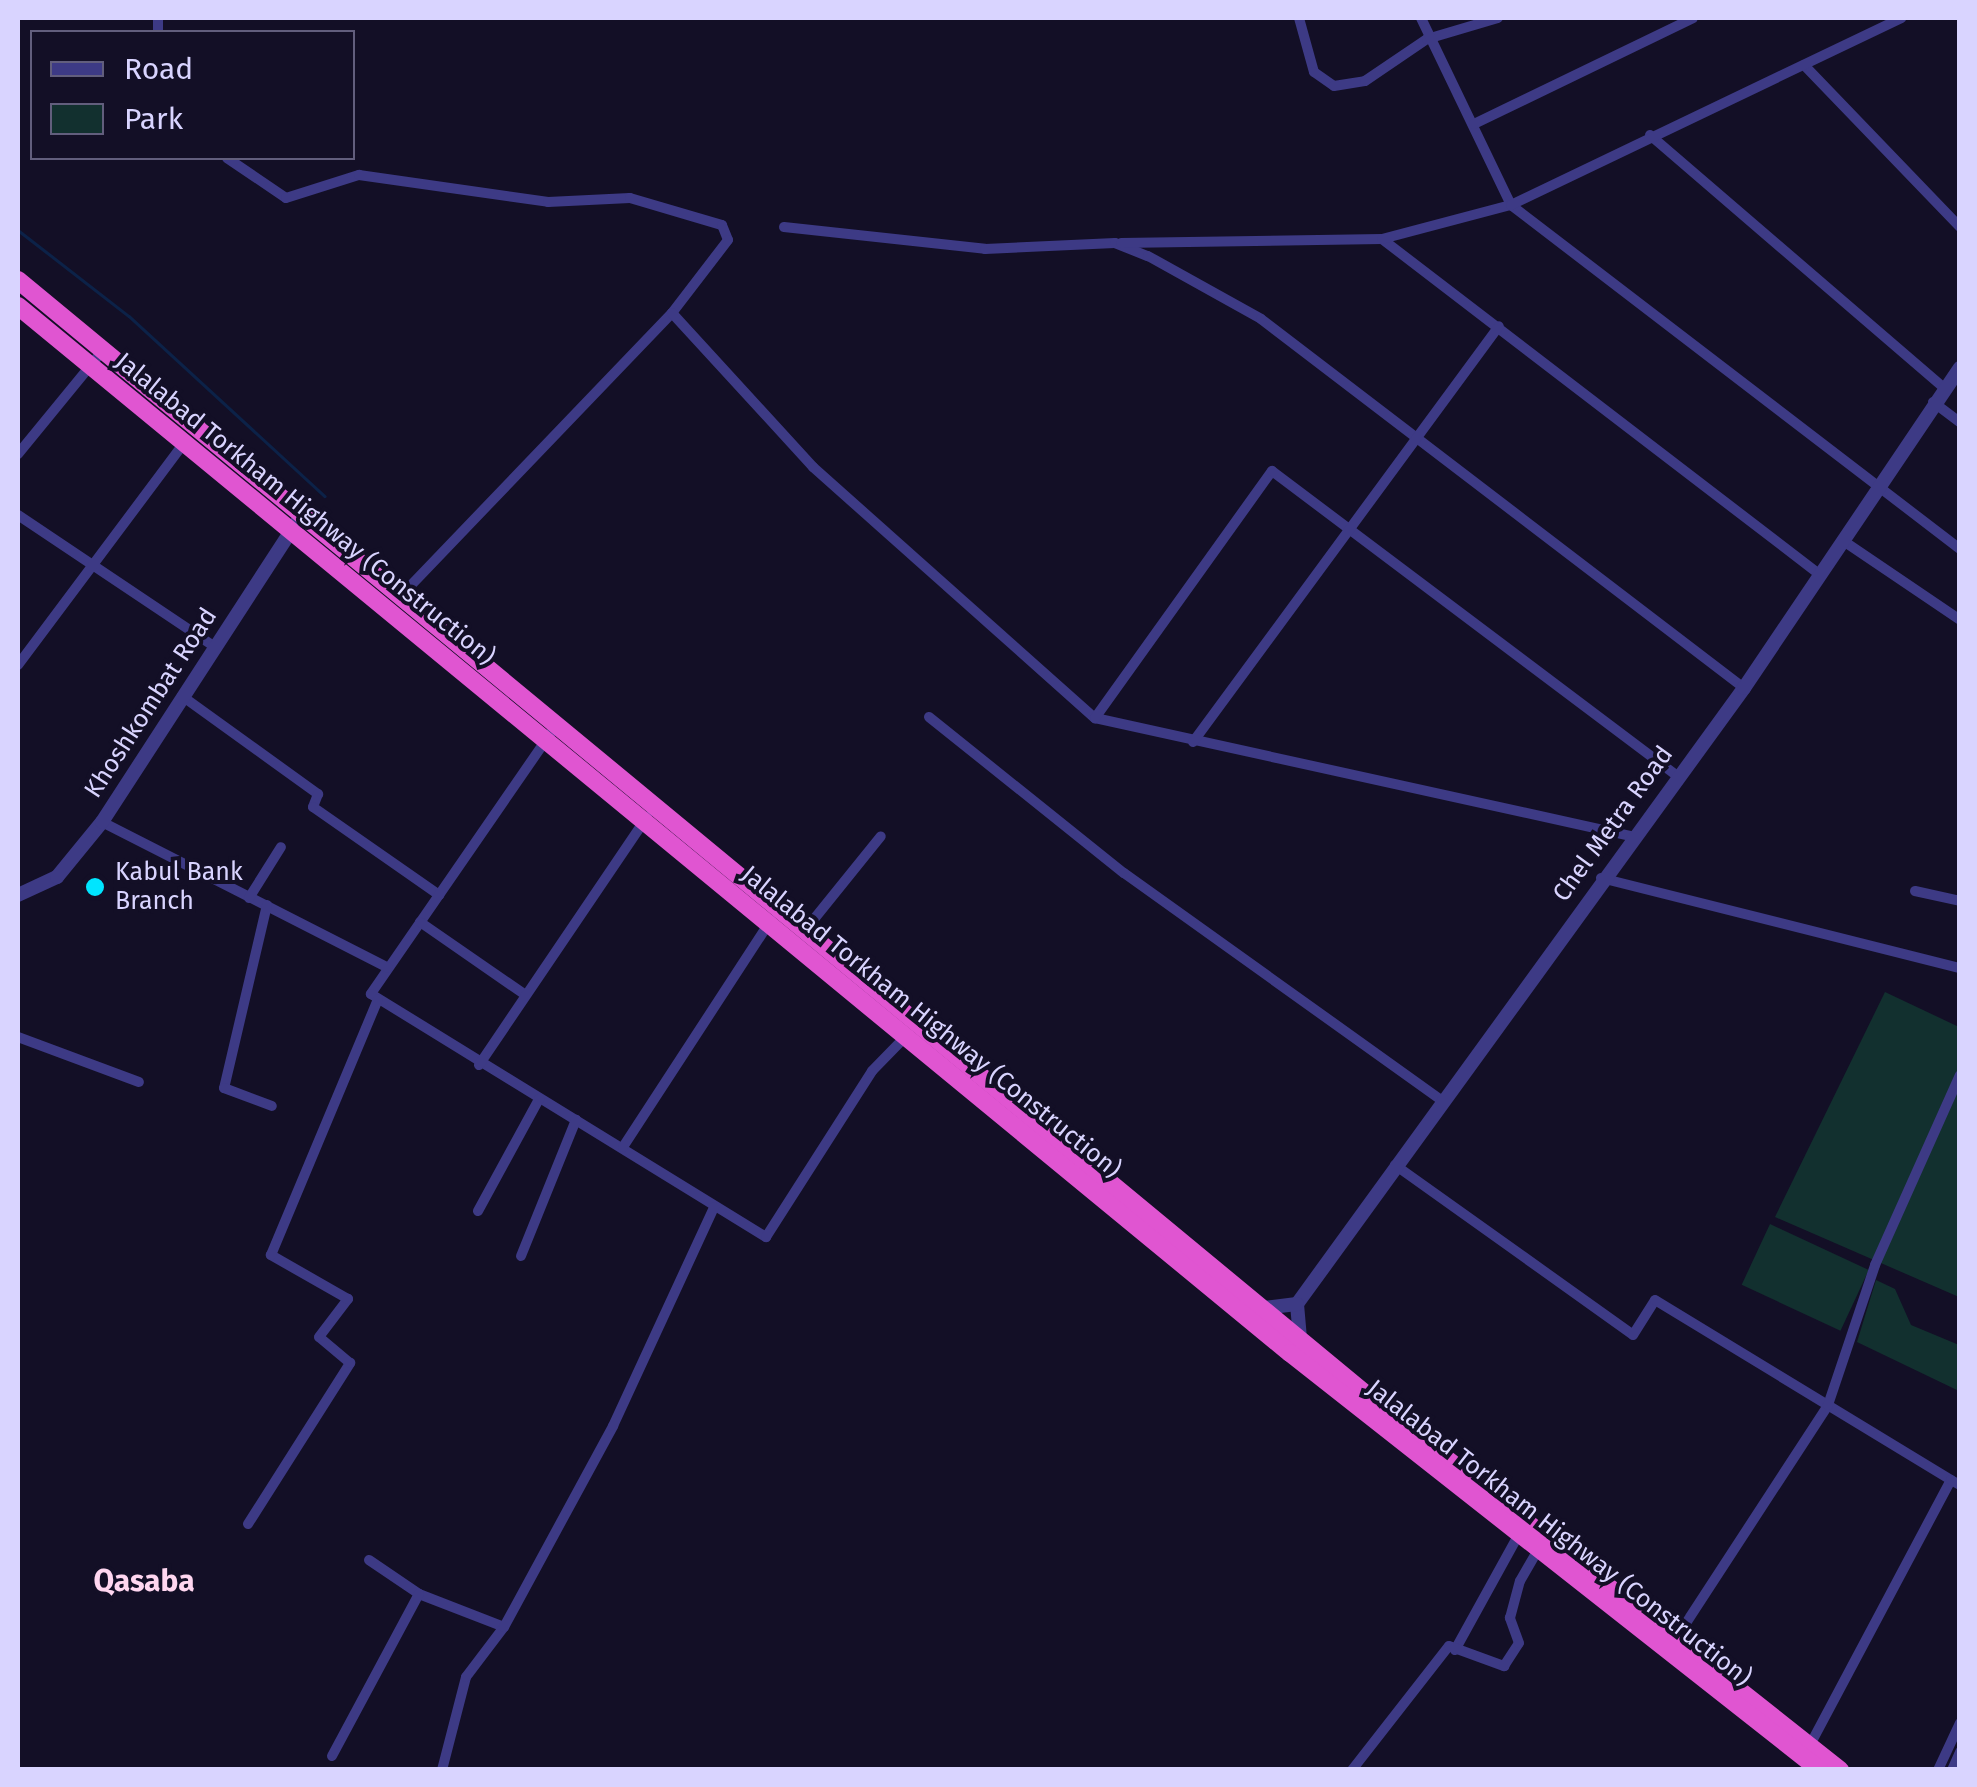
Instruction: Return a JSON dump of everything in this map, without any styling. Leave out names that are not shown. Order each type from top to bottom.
[{"type":"highway","points":[[18,280],[401,596],[552,732],[626,780],[653,814]]},
{"type":"highway","name":"Jalalabad Torkham Highway (Construction)","points":[[18,306],[290,531],[552,732],[590,772],[653,814],[1518,1536],[1542,1545],[1820,1770]]},
{"type":"highway","points":[[590,772],[626,780]]},
{"type":"highway","points":[[776,917],[806,930],[911,1031],[1264,1308],[1542,1545]]},
{"type":"highway","points":[[1606,1595],[1675,1640],[1840,1770]]},
{"type":"street","points":[[1298,18],[1314,72],[1334,86],[1365,82],[1427,39],[1498,18]]},
{"type":"street","points":[[1421,18],[1427,39],[1474,124],[1511,205],[1960,549]]},
{"type":"street","points":[[1474,124],[1693,18]]},
{"type":"street","points":[[784,228],[985,249],[1382,239],[1511,205],[1650,135],[1902,18]]},
{"type":"street","points":[[1804,66],[1960,227]]},
{"type":"street","points":[[1650,135],[1944,388]]},
{"type":"street","points":[[230,160],[286,198],[358,175],[548,202],[630,198],[722,225],[728,240],[672,313],[401,596]]},
{"type":"street","points":[[1382,239],[1819,574]]},
{"type":"street","points":[[1114,244],[1261,319],[1744,688]]},
{"type":"street","points":[[672,313],[813,467],[1094,718],[1631,836]]},
{"type":"street","points":[[1193,742],[1345,528],[1500,326]]},
{"type":"street","points":[[18,454],[103,350]]},
{"type":"street","name":"Chel Metra Road","points":[[1297,1304],[1600,878],[1744,688],[1876,485],[1960,368]]},
{"type":"street","points":[[1933,402],[1960,422]]},
{"type":"street","points":[[18,665],[196,426]]},
{"type":"street","points":[[1094,718],[1272,471],[1676,775]]},
{"type":"street","name":"Khoshkombat Road","points":[[18,895],[57,877],[102,822],[302,514]]},
{"type":"street","points":[[18,515],[214,646]]},
{"type":"street","points":[[1842,540],[1960,620]]},
{"type":"street","points":[[182,696],[318,794],[313,807],[439,895]]},
{"type":"street","points":[[929,718],[1124,873],[1440,1100]]},
{"type":"street","points":[[552,732],[371,994],[479,1065],[623,1147],[766,1237],[872,1070],[911,1031]]},
{"type":"street","points":[[479,1065],[524,994],[653,814]]},
{"type":"street","points":[[102,822],[388,968]]},
{"type":"street","points":[[806,930],[881,836]]},
{"type":"street","points":[[249,898],[281,847]]},
{"type":"street","points":[[1600,878],[1960,968]]},
{"type":"street","points":[[1915,891],[1960,901]]},
{"type":"street","points":[[266,905],[224,1088],[272,1106]]},
{"type":"street","points":[[623,1147],[776,917]]},
{"type":"street","points":[[420,922],[524,994]]},
{"type":"street","points":[[248,1524],[350,1363],[319,1338],[348,1300],[271,1255],[378,999]]},
{"type":"street","points":[[18,1037],[139,1082]]},
{"type":"street","points":[[1675,1640],[1828,1405],[1875,1265],[1960,1076]]},
{"type":"street","points":[[478,1211],[538,1099]]},
{"type":"street","points":[[521,1256],[576,1120]]},
{"type":"street","points":[[1394,1164],[1633,1334],[1654,1300],[1955,1483],[1810,1745]]},
{"type":"street","points":[[442,1770],[466,1676],[504,1628],[613,1426],[714,1207]]},
{"type":"street","points":[[1264,1308],[1297,1304],[1300,1340]]},
{"type":"street","points":[[1455,1650],[1518,1536]]},
{"type":"street","points":[[1352,1770],[1448,1646],[1504,1666],[1519,1643],[1510,1618],[1542,1545]]},
{"type":"street","points":[[369,1560],[419,1594],[504,1628]]},
{"type":"street","points":[[332,1756],[419,1594]]},
{"type":"street","points":[[1938,1770],[1960,1723]]},
{"type":"street","points":[[1952,1770],[1960,1752]]},
{"type":"green space","points":[[1885,992],[1959,1027],[1959,1297],[1775,1217]]},
{"type":"green space","points":[[1770,1224],[1869,1270],[1840,1331],[1742,1285]]},
{"type":"green space","points":[[1876,1280],[1895,1289],[1911,1325],[1959,1345],[1959,1391],[1857,1342]]},
{"type":"waterway","points":[[18,230],[129,316],[325,496]]},
{"type":"place","name":"Kabul Bank Branch","points":[[95,887]]},
{"type":"district","name":"Qasaba","points":[[144,1581]]}]
